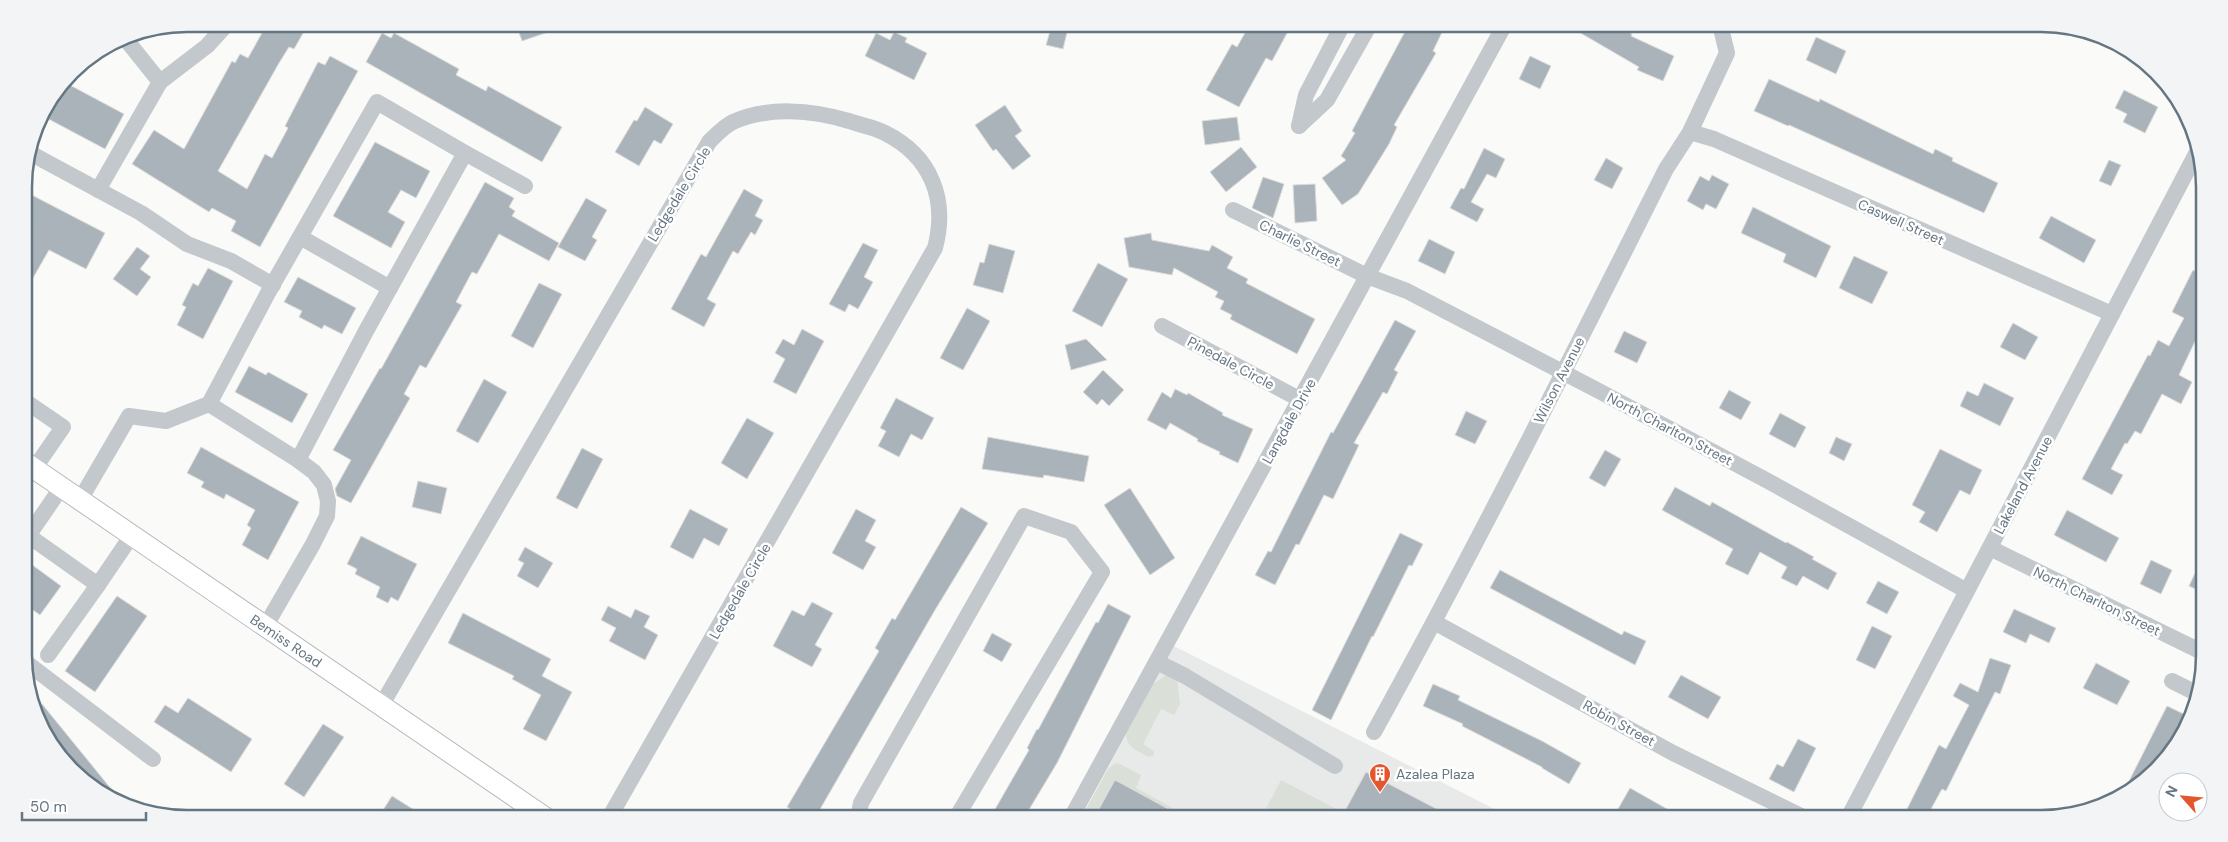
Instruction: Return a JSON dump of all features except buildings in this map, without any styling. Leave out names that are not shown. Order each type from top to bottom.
[{"type":"main road","name":"Bemiss Road","points":[[32,468],[534,810]]},
{"type":"street","points":[[1338,32],[1306,95],[1299,126],[1328,100],[1365,32]]},
{"type":"street","points":[[1344,32],[1358,46]]},
{"type":"street","name":"Langdale Drive","points":[[1076,810],[1301,400],[1499,32]]},
{"type":"street","name":"Wilson Avenue","points":[[1374,732],[1434,622],[1563,374],[1666,169],[1690,132],[1727,53],[1722,32]]},
{"type":"street","points":[[98,190],[160,82],[207,46],[219,33]]},
{"type":"street","points":[[129,44],[160,82]]},
{"type":"street","points":[[80,500],[129,416],[166,421],[209,404],[273,285],[377,102],[525,186]]},
{"type":"street","name":"Ledgedale Circle","points":[[381,706],[709,142],[731,123],[750,116],[775,111],[821,114],[884,132],[913,153],[933,181],[941,213],[935,248],[615,810]]},
{"type":"street","name":"Caswell Street","points":[[1690,132],[1714,139],[2112,314]]},
{"type":"street","points":[[298,460],[390,288],[466,153]]},
{"type":"street","points":[[36,156],[140,213],[187,244],[231,261],[273,285]]},
{"type":"street","name":"Lakeland Avenue","points":[[1853,809],[2193,161]]},
{"type":"street","name":"Charlie Street","points":[[1233,210],[1367,276]]},
{"type":"street","points":[[300,237],[390,288]]},
{"type":"street","name":"North Charlton Street","points":[[1367,276],[1407,291],[1766,480],[1967,592]]},
{"type":"street","name":"Pinedale Circle","points":[[1162,326],[1301,400]]},
{"type":"street","points":[[209,404],[298,460],[314,472],[324,484],[328,501],[327,516],[265,627]]},
{"type":"street","points":[[32,463],[63,427],[33,406]]},
{"type":"street","points":[[32,528],[61,488]]},
{"type":"street","points":[[860,810],[861,803],[1024,516],[1071,532],[1102,572],[961,810]]},
{"type":"street","points":[[48,655],[132,535]]},
{"type":"street","points":[[32,539],[98,585]]},
{"type":"street","name":"North Charlton Street","points":[[1990,548],[2196,649]]},
{"type":"street","name":"Robin Street","points":[[1434,622],[1673,753],[1787,809]]},
{"type":"street","points":[[1157,662],[1185,676],[1335,766]]},
{"type":"street","points":[[33,668],[153,759]]},
{"type":"street","points":[[2172,681],[2191,691]]},
{"type":"shaded area","points":[[1174,646],[1495,809],[1086,810]]},
{"type":"shaded area","points":[[1168,674],[1177,680],[1180,704],[1174,715],[1161,709],[1143,744],[1154,751],[1154,755],[1149,757],[1137,751],[1128,743],[1126,734],[1153,684]]},
{"type":"shaded area","points":[[1116,763],[1141,775],[1136,788],[1175,809],[1169,809],[1115,780],[1099,810],[1086,810],[1108,769]]},
{"type":"shaded area","points":[[1281,780],[1337,809],[1266,809]]},
{"type":"place","name":"Azalea Plaza","points":[[1380,793]]}]
